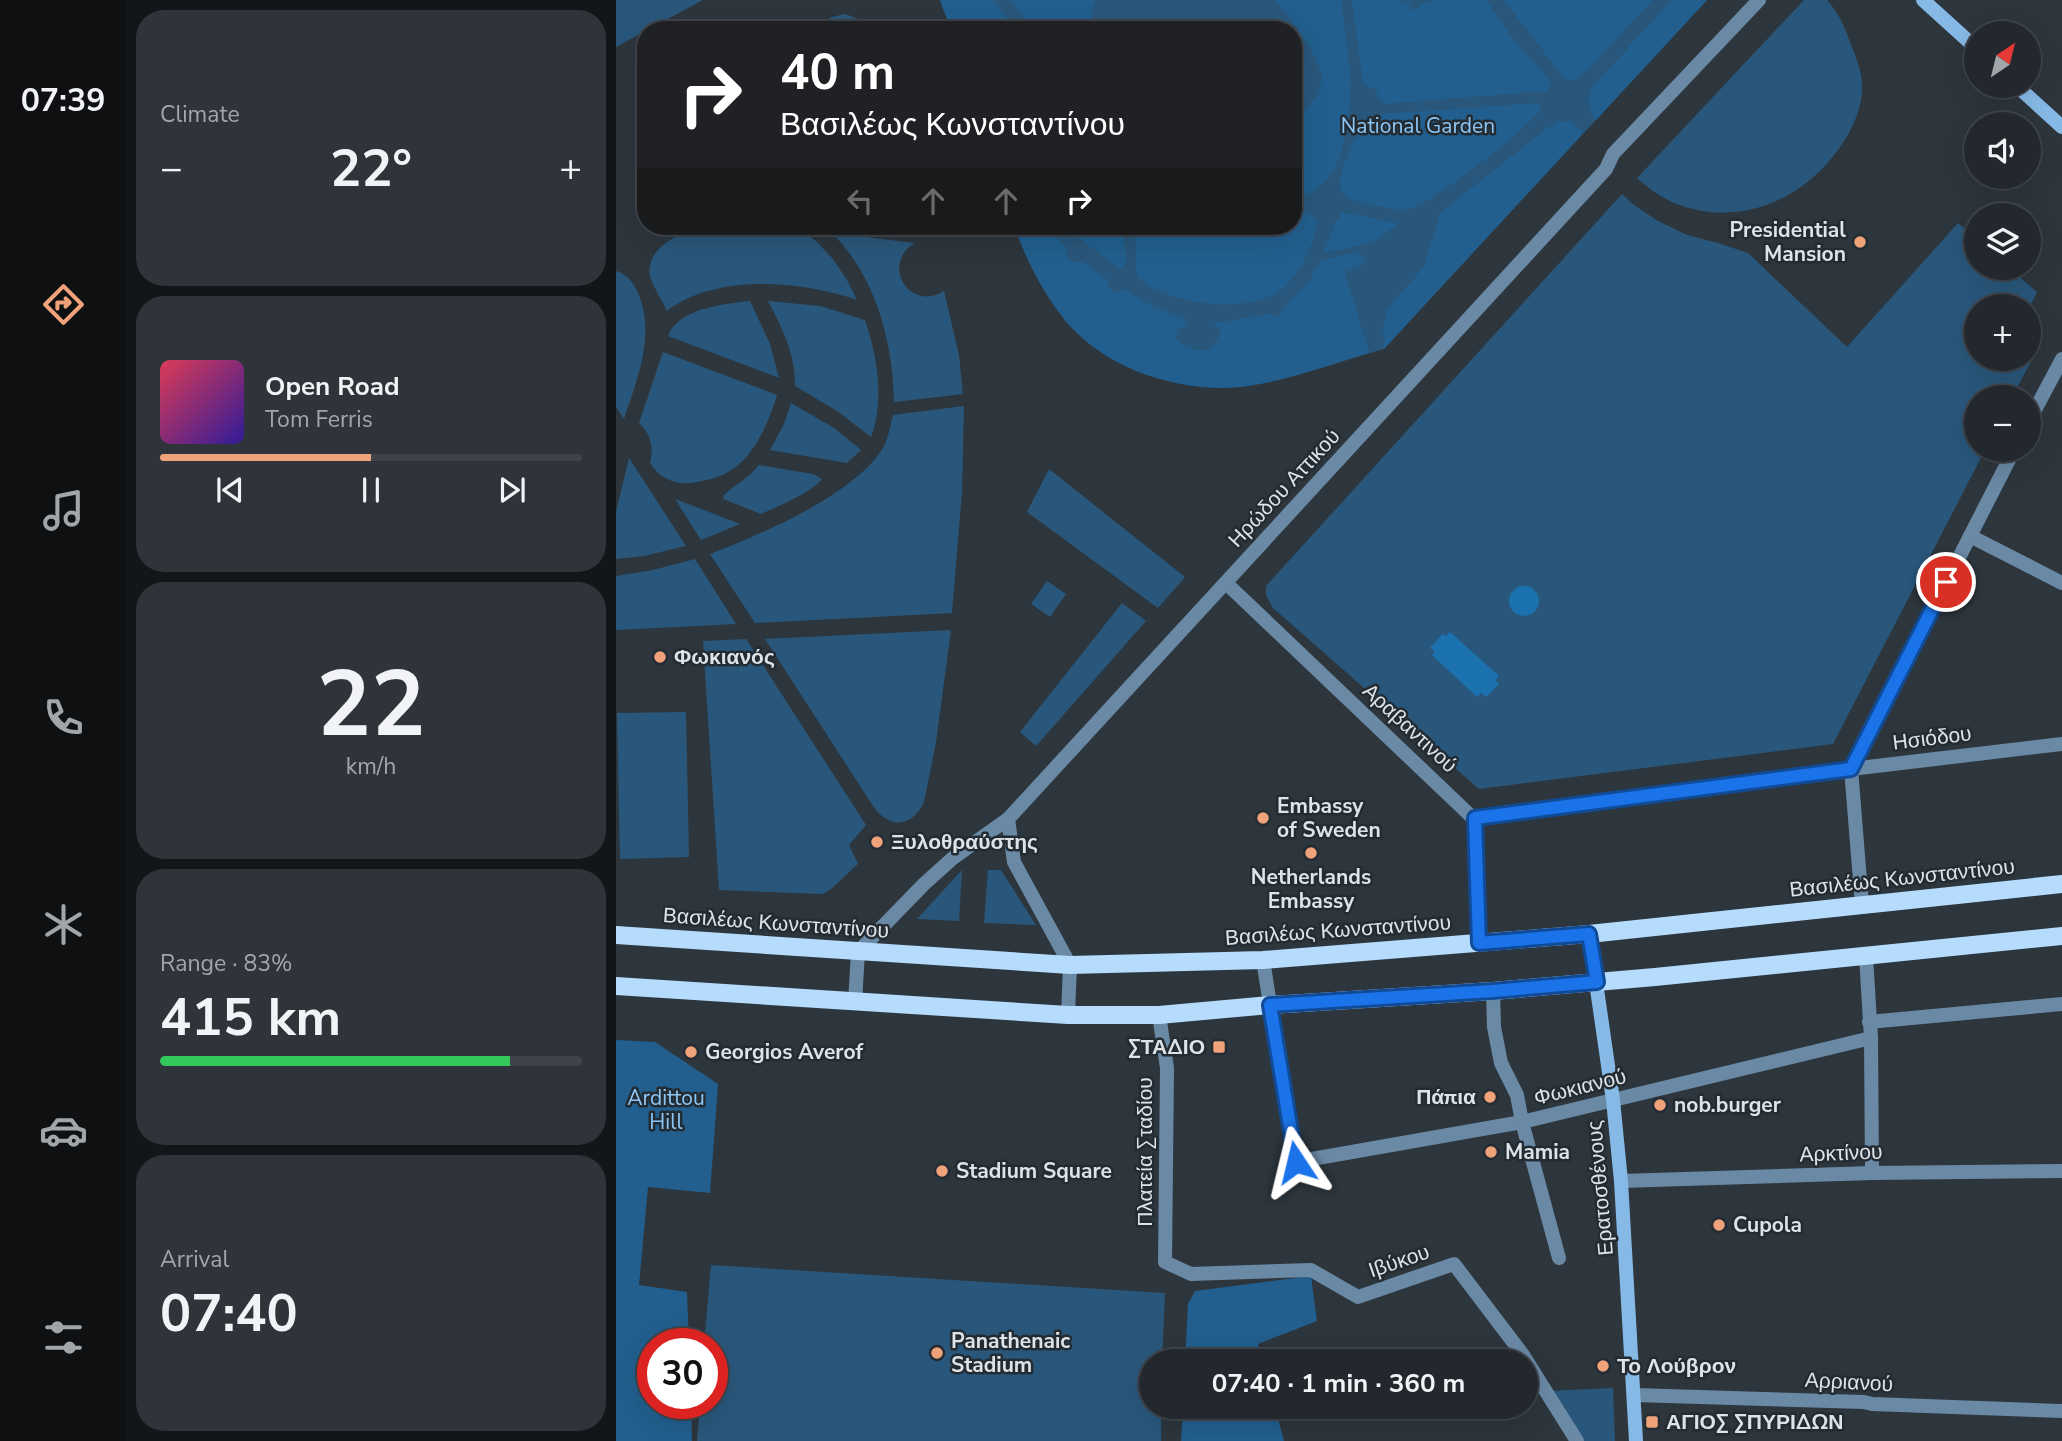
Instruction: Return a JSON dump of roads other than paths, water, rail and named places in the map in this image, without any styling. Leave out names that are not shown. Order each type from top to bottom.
[{"type":"main road","points":[[1923,0],[1964,37]]},
{"type":"main road","points":[[2030,98],[2062,127]]},
{"type":"main road","name":"Βασιλέως Κωνσταντίνου","points":[[616,935],[1070,965],[1263,960],[1589,934],[2062,884]]},
{"type":"main road","name":"Ερατοσθένους","points":[[1589,934],[1613,1100],[1621,1181],[1636,1441]]},
{"type":"main road","points":[[616,986],[1068,1015],[1159,1015],[1597,982],[2062,936]]},
{"type":"street","name":"Ηρώδου Αττικού","points":[[858,952],[953,858],[1007,819],[1606,169],[1613,154],[1759,0]]},
{"type":"street","points":[[2041,399],[2062,359]]},
{"type":"street","points":[[1862,905],[1851,769],[2008,462]]},
{"type":"street","points":[[1970,536],[2062,583]]},
{"type":"street","name":"Αραβαντινού","points":[[1226,583],[1475,818]]},
{"type":"street","name":"Ησιόδου","points":[[1475,818],[2062,744]]},
{"type":"street","points":[[1475,818],[1479,943]]},
{"type":"street","points":[[1007,819],[1014,862],[1070,965],[1068,1015]]},
{"type":"street","points":[[855,1002],[858,952]]},
{"type":"street","points":[[1866,956],[1871,1038],[1872,1173]]},
{"type":"street","points":[[1263,960],[1270,1005]]},
{"type":"street","points":[[1493,991],[1494,1027],[1501,1063],[1517,1095],[1559,1258]]},
{"type":"street","points":[[1869,1022],[2062,1004]]},
{"type":"street","name":"Φωκιανού","points":[[1270,1005],[1296,1162],[1522,1122],[1871,1038]]},
{"type":"street","name":"Πλατεία Σταδίου","points":[[1159,1015],[1167,1068],[1165,1262],[1191,1274]]},
{"type":"street","name":"Αρκτίνου","points":[[1621,1181],[1872,1173],[2062,1171]]},
{"type":"street","name":"Ιβύκου","points":[[1191,1274],[1311,1270],[1358,1297],[1454,1264],[1523,1355],[1577,1441]]},
{"type":"street","name":"Αρριανού","points":[[1634,1395],[2062,1411]]},
{"type":"place","name":"Presidential Mansion","points":[[1860,242]]},
{"type":"place","name":"Φωκιανός","points":[[660,657]]},
{"type":"place","name":"Embassy of Sweden","points":[[1263,818]]},
{"type":"place","name":"Ξυλοθραύστης","points":[[877,842]]},
{"type":"place","name":"Netherlands Embassy","points":[[1311,853]]},
{"type":"place","name":"ΣΤΑΔΙΟ","points":[[1219,1047]]},
{"type":"place","name":"Georgios Averof","points":[[691,1052]]},
{"type":"place","name":"Πάπια","points":[[1490,1097]]},
{"type":"place","name":"nob.burger","points":[[1660,1105]]},
{"type":"place","name":"Mamia","points":[[1491,1152]]},
{"type":"place","name":"Stadium Square","points":[[942,1171]]},
{"type":"place","name":"Cupola","points":[[1719,1225]]},
{"type":"place","name":"Panathenaic Stadium","points":[[937,1353]]},
{"type":"place","name":"Το Λούβρον","points":[[1603,1366]]},
{"type":"place","name":"ΑΓΙΟΣ ΣΠΥΡΙΔΩΝ","points":[[1652,1422]]},
{"type":"park label","name":"National Garden","points":[[1418,126]]},
{"type":"park label","name":"Ardittou Hill","points":[[666,1110]]}]
